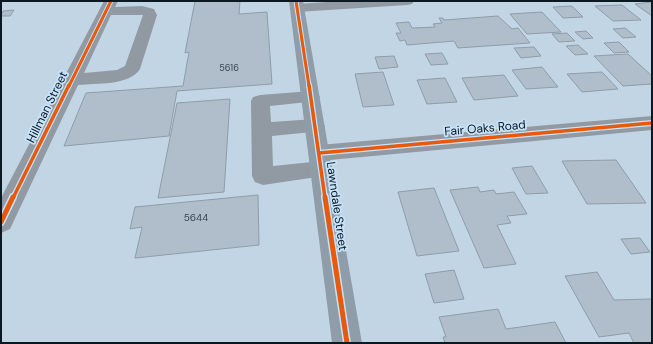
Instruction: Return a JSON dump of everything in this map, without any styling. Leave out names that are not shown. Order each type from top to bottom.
[{"type":"main road","name":"Lawndale Street","points":[[297,4],[347,343]]},
{"type":"street","points":[[297,4],[407,1]]},
{"type":"street","points":[[72,80],[121,75],[132,69],[150,15],[149,12],[108,6]]},
{"type":"street","name":"Hillman Street","points":[[1,222],[108,6]]},
{"type":"street","points":[[311,97],[260,101],[261,130],[315,126]]},
{"type":"street","name":"Fair Oaks Road","points":[[261,130],[262,176],[320,161],[650,127]]},
{"type":"building","points":[[195,1],[240,1],[239,14],[267,12],[272,84],[177,91],[169,136],[64,146],[86,93],[183,86],[189,52],[185,53]]},
{"type":"building","points":[[652,2],[652,16],[635,4]]},
{"type":"building","points":[[622,5],[641,20],[613,21],[595,6]]},
{"type":"building","points":[[572,6],[583,17],[563,18],[553,7]]},
{"type":"building","points":[[14,10],[10,16],[1,16],[3,11]]},
{"type":"building","points":[[542,12],[561,32],[527,34],[510,14]]},
{"type":"building","points":[[498,16],[512,29],[518,28],[530,43],[458,48],[454,41],[407,45],[405,40],[400,41],[396,33],[401,33],[396,23],[409,22],[412,28],[435,27],[433,24],[442,23],[439,18],[443,18],[444,20]]},
{"type":"building","points":[[625,28],[636,37],[623,38],[613,29]]},
{"type":"building","points":[[586,31],[593,38],[583,39],[575,32]]},
{"type":"building","points":[[567,33],[575,41],[559,42],[552,34]]},
{"type":"building","points":[[619,42],[629,52],[614,53],[604,43]]},
{"type":"building","points":[[578,45],[588,54],[575,55],[566,46]]},
{"type":"building","points":[[534,47],[541,56],[521,58],[514,48]]},
{"type":"building","points":[[442,53],[448,64],[431,65],[425,54]]},
{"type":"building","points":[[628,54],[652,76],[652,84],[623,86],[594,56]]},
{"type":"building","points":[[394,56],[398,67],[379,69],[375,57]]},
{"type":"building","points":[[542,67],[558,87],[526,89],[512,70]]},
{"type":"building","points":[[383,72],[394,105],[363,107],[355,74]]},
{"type":"building","points":[[602,72],[618,89],[582,92],[567,74]]},
{"type":"building","points":[[504,75],[518,96],[474,100],[462,78]]},
{"type":"building","points":[[445,78],[457,102],[427,104],[417,80]]},
{"type":"building","points":[[230,99],[224,192],[158,198],[177,103]]},
{"type":"building","points":[[616,160],[646,203],[587,204],[562,161]]},
{"type":"building","points":[[532,166],[548,193],[526,194],[512,168]]},
{"type":"building","points":[[478,187],[480,192],[494,190],[496,194],[514,192],[527,214],[507,216],[511,223],[497,225],[516,264],[484,268],[450,190]]},
{"type":"building","points":[[434,188],[459,251],[417,256],[398,192]]},
{"type":"building","points":[[258,195],[259,245],[135,258],[142,227],[130,229],[135,207]]},
{"type":"building","points":[[640,238],[650,252],[631,254],[621,239]]},
{"type":"building","points":[[454,270],[464,299],[434,303],[425,274]]},
{"type":"building","points":[[597,272],[614,300],[652,299],[652,343],[634,343],[629,333],[599,337],[565,276]]},
{"type":"building","points":[[498,309],[506,329],[555,322],[566,343],[445,343],[443,337],[446,337],[439,317]]},
{"type":"cycle path","points":[[1,222],[111,1]]},
{"type":"cycle path","points":[[296,1],[347,343]]},
{"type":"cycle path","points":[[319,153],[652,123]]}]
